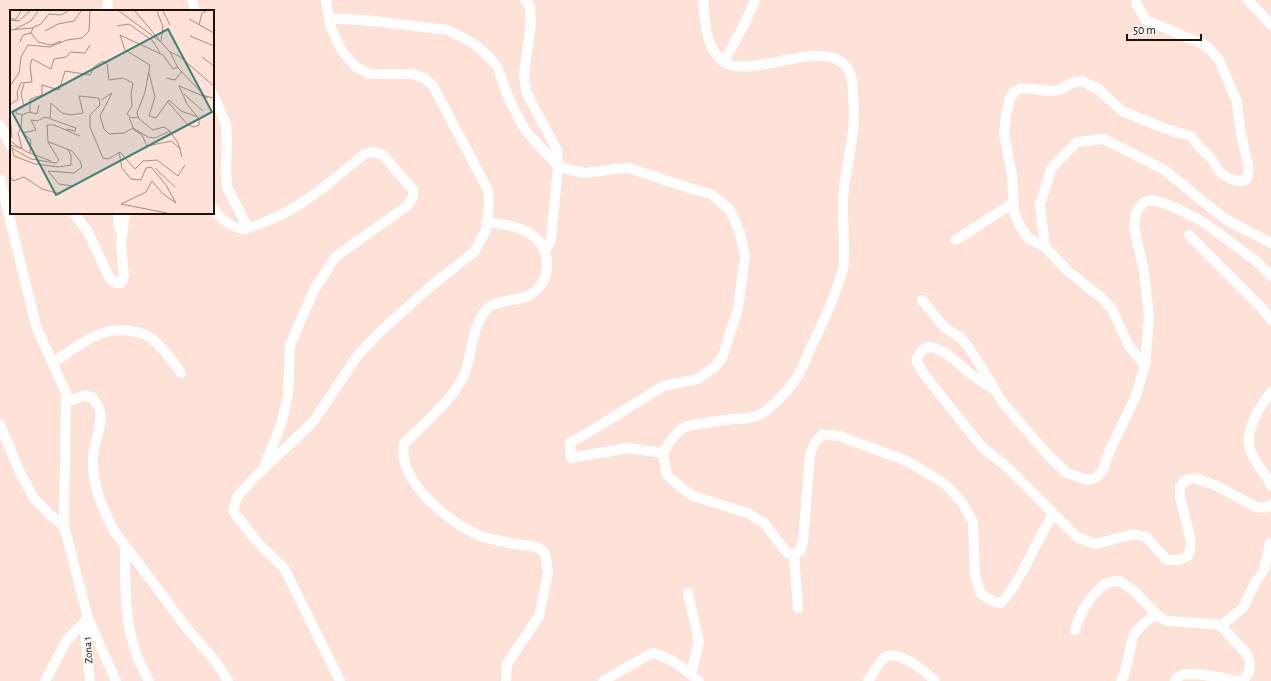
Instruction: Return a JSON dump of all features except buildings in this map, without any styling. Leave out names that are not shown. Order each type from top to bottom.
[{"type":"street","points":[[107,10],[108,0]]},
{"type":"street","points":[[192,0],[194,10]]},
{"type":"street","points":[[326,0],[330,25],[341,50],[356,67],[370,74],[412,74],[424,78],[433,86],[488,190],[489,204],[486,230],[475,251],[431,286],[380,332],[358,355],[313,422],[237,497],[233,511],[258,543],[284,568],[340,681]]},
{"type":"street","points":[[525,0],[530,7],[531,23],[524,74],[526,91],[557,150],[558,166],[551,240],[545,252]]},
{"type":"street","points":[[703,0],[706,32],[714,51],[720,60],[739,66],[754,67],[796,57],[820,56],[835,58],[844,65],[851,76],[855,111],[844,189],[842,220],[844,264],[841,277],[826,316],[799,374],[784,395],[760,415],[685,427],[670,441],[663,453],[667,475],[693,496],[748,513],[765,524],[787,553],[794,554],[800,551],[803,541],[810,455],[815,442],[823,434],[839,436],[907,461],[945,484],[962,502],[973,522],[975,575],[981,594],[994,602],[1001,603],[1008,596],[1032,554],[1042,531],[1053,514]]},
{"type":"street","points":[[724,62],[747,19],[755,0]]},
{"type":"street","points":[[1248,0],[1271,25]]},
{"type":"street","points":[[1136,3],[1146,20],[1203,44],[1211,50],[1219,60],[1237,102],[1240,129],[1249,169],[1247,179],[1242,182],[1234,180],[1221,173],[1211,158],[1198,146],[1192,136],[1166,129],[1122,111],[1097,88],[1082,81],[1071,83],[1060,90],[1048,91],[1033,88],[1020,88],[1014,92],[1009,104],[1004,134],[1012,175],[1014,212],[1020,226],[1029,239],[1045,247],[1070,272],[1102,298],[1112,309],[1129,346],[1145,366]]},
{"type":"street","points":[[329,18],[374,21],[448,30],[473,43],[489,57],[498,68],[508,97],[525,130],[558,166],[586,173],[629,168],[710,194],[730,210],[740,233],[745,256],[738,309],[722,358],[715,367],[697,379],[663,386],[570,443],[571,458],[628,448],[663,453]]},
{"type":"street","points":[[214,97],[226,124],[227,187],[248,228]]},
{"type":"street","points":[[0,125],[10,144]]},
{"type":"street","points":[[1045,247],[1040,204],[1052,167],[1077,142],[1104,139],[1163,169],[1225,219],[1271,243]]},
{"type":"street","points":[[214,209],[219,216],[234,226],[244,229],[276,218],[313,196],[364,154],[374,152],[384,155],[413,190],[412,197],[407,206],[335,258],[314,290],[290,345],[288,394],[282,422],[264,469]]},
{"type":"street","points":[[0,179],[36,326],[66,393],[64,526],[88,618],[116,681]]},
{"type":"street","points":[[922,300],[944,327],[961,338],[970,349],[1003,403],[1048,455],[1067,472],[1087,480],[1096,478],[1103,470],[1108,452],[1136,398],[1145,366],[1149,316],[1144,271],[1134,228],[1135,216],[1144,202],[1153,200],[1169,205],[1202,221],[1256,262],[1271,276]]},
{"type":"street","points":[[956,240],[1013,203]]},
{"type":"street","points":[[75,214],[88,232],[110,279],[121,284],[124,276],[118,214]]},
{"type":"street","points":[[121,245],[125,214]]},
{"type":"street","points":[[488,222],[510,226],[531,234],[544,248],[548,261],[546,276],[540,287],[529,296],[494,304],[486,310],[477,327],[464,373],[454,392],[404,444],[402,452],[413,482],[447,518],[481,536],[538,548],[545,553],[548,573],[539,616],[507,664],[506,681]]},
{"type":"street","points":[[1189,235],[1261,307],[1271,320]]},
{"type":"street","points":[[52,363],[82,342],[105,332],[128,330],[148,336],[168,355],[181,373]]},
{"type":"street","points":[[996,391],[972,375],[948,354],[935,347],[927,347],[918,353],[916,360],[923,373],[981,446],[1006,466],[1077,537],[1095,544],[1134,534],[1146,537],[1167,560],[1178,560],[1189,555],[1191,542],[1180,497],[1180,488],[1184,481],[1195,478],[1217,486],[1256,507],[1266,508],[1271,504]]},
{"type":"street","points":[[1271,392],[1254,418],[1249,435],[1251,453],[1271,486]]},
{"type":"street","points":[[66,402],[85,396],[92,397],[100,409],[100,421],[93,459],[95,483],[105,515],[125,546],[189,631],[216,662],[228,681]]},
{"type":"street","points":[[0,424],[20,473],[34,498],[49,514],[64,526]]},
{"type":"street","points":[[1221,626],[1243,608],[1255,583],[1264,570],[1271,543]]},
{"type":"street","points":[[125,546],[125,587],[130,629],[136,653],[149,681]]},
{"type":"street","points":[[794,554],[798,608]]},
{"type":"street","points":[[1075,630],[1080,615],[1097,591],[1108,583],[1120,581],[1134,591],[1156,614],[1168,621],[1214,624],[1221,626],[1246,653],[1250,662],[1249,673],[1241,681],[1200,674],[1184,674],[1178,677],[1175,681]]},
{"type":"street","points":[[688,593],[699,642],[691,674]]},
{"type":"street","points":[[1122,681],[1134,634],[1142,625],[1156,614]]},
{"type":"street","points":[[45,681],[66,641],[88,618]]},
{"type":"street","name":"Zona 1","points":[[88,618],[85,635],[90,681]]},
{"type":"street","points":[[603,681],[652,653],[663,655],[678,663],[699,681]]},
{"type":"street","points":[[868,681],[883,659],[888,656],[899,656],[910,660],[935,681]]}]
